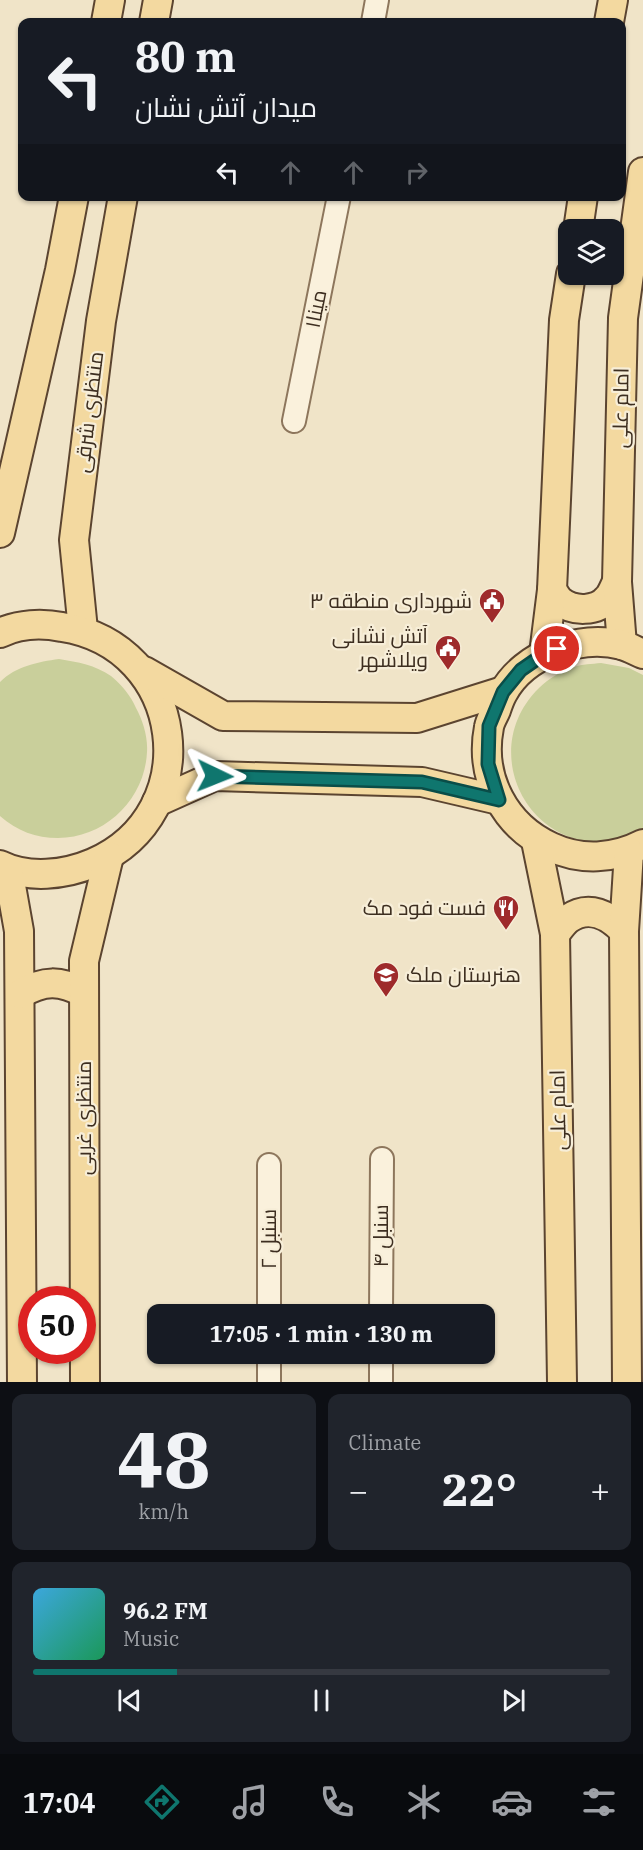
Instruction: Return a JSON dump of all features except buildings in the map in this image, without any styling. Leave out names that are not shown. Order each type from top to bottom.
[{"type":"main road","points":[[107,18],[110,0]]},
{"type":"main road","points":[[155,18],[158,0]]},
{"type":"main road","points":[[610,18],[612,0]]},
{"type":"main road","name":"امام علی","points":[[632,650],[617,582],[623,318],[643,172]]},
{"type":"main road","points":[[0,533],[60,270],[73,201]]},
{"type":"main road","name":"منتظری شرقی","points":[[83,630],[74,540],[101,321],[122,201]]},
{"type":"main road","points":[[580,219],[582,201]]},
{"type":"main road","points":[[544,654],[552,590],[564,320],[569,285]]},
{"type":"main road","points":[[552,590],[560,601],[572,608],[586,609],[608,599],[617,582]]},
{"type":"main road","points":[[0,633],[8,629],[45,624],[83,630],[114,645],[140,669],[223,716],[417,718],[503,692]]},
{"type":"main road","points":[[627,1382],[624,931],[636,848],[597,858],[565,854],[536,841],[515,823],[499,800],[488,764],[488,745],[489,726],[503,692],[521,670],[544,654],[569,645],[596,642],[632,650]]},
{"type":"main road","points":[[22,1382],[19,931],[4,867],[42,874],[77,870],[109,856],[137,833],[157,802],[168,768],[168,733],[159,699],[140,669]]},
{"type":"main road","points":[[157,802],[215,776],[422,782],[499,800]]},
{"type":"main road","name":"امام علی","points":[[536,841],[555,934],[562,1382]]},
{"type":"main road","name":"منتظری غربی","points":[[85,1382],[84,961],[109,856]]},
{"type":"main road","points":[[555,934],[568,919],[582,913],[597,912],[612,918],[624,931]]},
{"type":"main road","points":[[20,994],[32,987],[52,983],[72,986],[84,993]]},
{"type":"street","points":[[374,18],[377,0]]},
{"type":"street","name":"مینا۱","points":[[294,421],[338,201]]},
{"type":"street","name":"سنبل ۴","points":[[381,1158],[381,1304]]},
{"type":"street","name":"سنبل ۲","points":[[269,1165],[269,1304]]},
{"type":"street","points":[[269,1364],[269,1382]]},
{"type":"street","points":[[381,1364],[381,1382]]},
{"type":"green space","points":[[59,659],[93,667],[105,672],[118,683],[129,695],[139,713],[147,741],[147,752],[145,769],[139,785],[119,813],[91,831],[58,838],[27,833],[0,816],[0,682],[20,668]]},
{"type":"green space","points":[[601,663],[629,668],[643,675],[643,832],[612,842],[582,840],[556,830],[535,813],[520,791],[512,766],[512,739],[521,712],[539,688],[546,681],[569,669],[580,665]]},
{"type":"place","name":"شهرداری منطقه ۳","points":[[492,624]]},
{"type":"place","name":"آتش نشانی ویلاشهر","points":[[448,671]]},
{"type":"place","name":"فست فود مک","points":[[506,931]]},
{"type":"place","name":"هنرستان ملک","points":[[386,998]]},
{"type":"route","points":[[215,776],[422,782],[499,800],[488,764],[489,726],[503,692],[521,670],[544,654],[557,649]]}]
